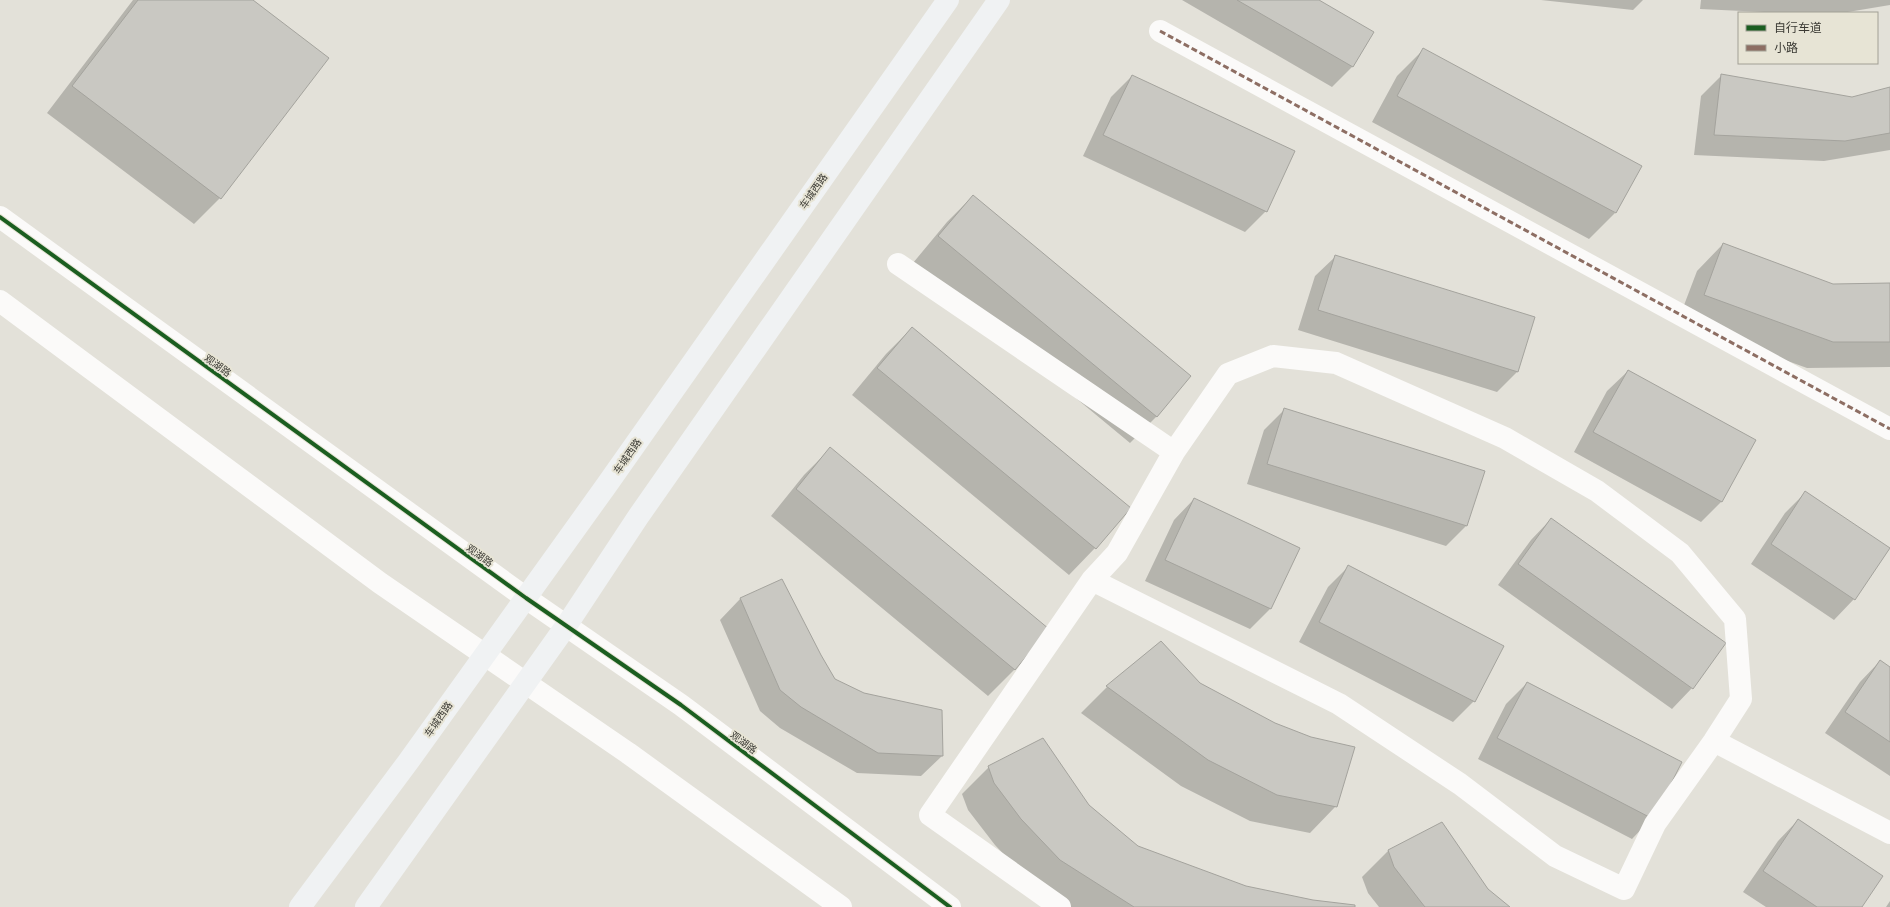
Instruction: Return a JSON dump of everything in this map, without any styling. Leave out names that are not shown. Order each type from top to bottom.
[{"type":"main road","name":"车城西路","points":[[300,907],[408,762],[484,654],[526,598],[948,0]]},
{"type":"main road","points":[[366,907],[566,626],[638,517],[998,0]]},
{"type":"street","points":[[1160,31],[1890,429]]},
{"type":"street","name":"观湖路","points":[[0,217],[526,598],[681,705],[950,907]]},
{"type":"street","points":[[898,264],[1174,452]]},
{"type":"street","points":[[0,301],[380,583],[525,684],[628,753],[841,907]]},
{"type":"street","points":[[1060,907],[930,814],[1092,580],[1117,553],[1174,452],[1228,374],[1273,356],[1336,364],[1505,438],[1596,491],[1680,553],[1735,619],[1741,700],[1655,824],[1624,889],[1555,856],[1460,784],[1339,704],[1092,580]]},
{"type":"street","points":[[1714,741],[1890,833]]},
{"type":"building","points":[[138,0],[253,0],[329,58],[221,199],[72,86]]},
{"type":"building","points":[[1237,0],[1319,0],[1374,32],[1353,67]]},
{"type":"building","points":[[1423,48],[1642,166],[1616,213],[1397,96]]},
{"type":"building","points":[[1721,74],[1852,97],[1890,87],[1890,133],[1845,141],[1714,135]]},
{"type":"building","points":[[1132,75],[1295,151],[1267,212],[1103,135]]},
{"type":"building","points":[[973,195],[1191,376],[1157,417],[938,236]]},
{"type":"building","points":[[1723,243],[1833,284],[1890,283],[1890,342],[1833,342],[1704,295]]},
{"type":"building","points":[[1335,255],[1535,317],[1518,372],[1318,310]]},
{"type":"building","points":[[912,327],[1131,508],[1096,549],[877,368]]},
{"type":"building","points":[[1628,370],[1756,440],[1722,502],[1593,432]]},
{"type":"building","points":[[1284,408],[1485,471],[1467,526],[1267,464]]},
{"type":"building","points":[[830,447],[1049,629],[1015,670],[796,489]]},
{"type":"building","points":[[1805,491],[1890,548],[1855,600],[1771,544]]},
{"type":"building","points":[[1194,498],[1300,548],[1271,609],[1165,560]]},
{"type":"building","points":[[1551,518],[1726,643],[1693,689],[1518,564]]},
{"type":"building","points":[[1348,565],[1504,646],[1475,702],[1319,622]]},
{"type":"building","points":[[782,579],[835,679],[864,693],[942,710],[943,756],[878,753],[801,707],[780,690],[740,598]]},
{"type":"building","points":[[1161,641],[1200,683],[1275,723],[1311,737],[1355,747],[1337,807],[1277,795],[1208,760],[1106,686]]},
{"type":"building","points":[[1880,660],[1890,667],[1890,742],[1845,712]]},
{"type":"building","points":[[1527,682],[1682,762],[1653,819],[1497,738]]},
{"type":"building","points":[[1043,738],[1089,805],[1138,846],[1246,886],[1313,900],[1355,905],[1355,907],[1134,907],[1060,860],[1021,819],[994,783],[988,766]]},
{"type":"building","points":[[1798,819],[1883,876],[1862,907],[1817,907],[1763,871]]},
{"type":"building","points":[[1442,822],[1488,889],[1510,907],[1425,907],[1421,902],[1394,867],[1388,850]]},
{"type":"marked path","points":[[1160,31],[1890,429]]},
{"type":"cycle path","points":[[0,217],[526,598],[681,705],[950,907]]}]
